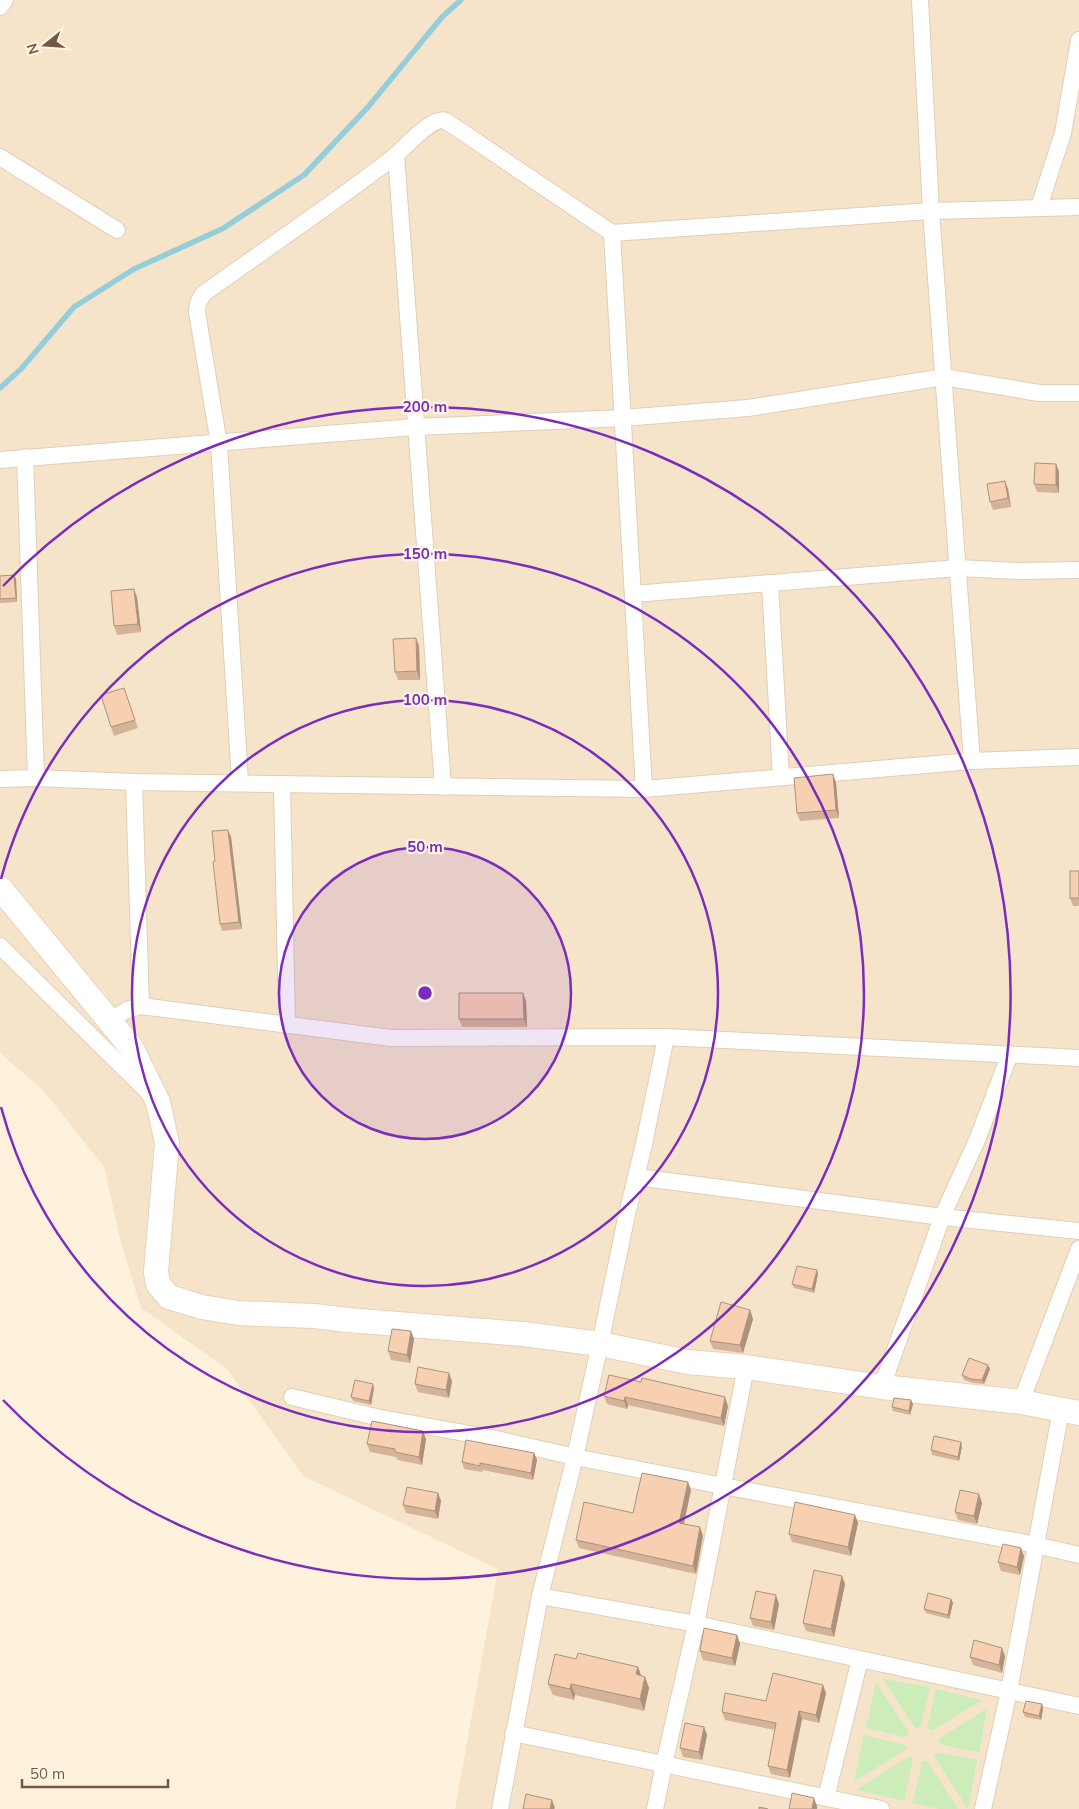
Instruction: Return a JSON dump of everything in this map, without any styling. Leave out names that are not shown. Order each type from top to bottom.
[{"type":"street","points":[[0,7],[5,0]]},
{"type":"street","points":[[920,0],[931,212],[972,761]]},
{"type":"street","points":[[1040,207],[1063,133],[1079,40]]},
{"type":"street","points":[[240,782],[219,444],[197,312],[198,303],[203,294],[396,155],[432,123],[444,119],[612,233],[931,212],[1079,207]]},
{"type":"street","points":[[396,155],[443,787]]},
{"type":"street","points":[[0,157],[117,230]]},
{"type":"street","points":[[612,233],[644,789]]},
{"type":"street","points":[[0,460],[415,427],[623,418],[748,408],[944,377],[1038,393],[1079,393]]},
{"type":"street","points":[[25,457],[36,778]]},
{"type":"street","points":[[633,594],[958,568],[1019,571],[1079,570]]},
{"type":"street","points":[[770,583],[781,777]]},
{"type":"street","points":[[0,779],[36,778],[134,782],[644,789],[972,761],[1079,758]]},
{"type":"street","points":[[134,782],[141,1006]]},
{"type":"street","points":[[282,784],[287,1025]]},
{"type":"street","points":[[0,888],[131,1047],[158,1102],[167,1143],[156,1272],[158,1284],[169,1297],[202,1307],[238,1313],[314,1316],[523,1334],[600,1344],[688,1362],[746,1367],[882,1387],[1021,1402],[1070,1411],[1036,1545],[1009,1691],[983,1809]]},
{"type":"street","points":[[0,946],[158,1102]]},
{"type":"street","points":[[109,1021],[128,1010],[141,1006],[390,1038],[666,1037],[1079,1058]]},
{"type":"street","points":[[500,1809],[540,1596],[575,1456],[666,1037]]},
{"type":"street","points":[[882,1387],[942,1217],[977,1140],[1010,1054]]},
{"type":"street","points":[[637,1177],[942,1217],[1079,1231]]},
{"type":"street","points":[[1021,1402],[1079,1249]]},
{"type":"street","points":[[655,1809],[696,1624],[746,1367]]},
{"type":"street","points":[[292,1397],[343,1410],[1079,1555]]},
{"type":"street","points":[[540,1596],[696,1624],[1079,1706]]},
{"type":"street","points":[[826,1798],[860,1659]]},
{"type":"street","points":[[513,1733],[881,1809]]},
{"type":"shaded area","points":[[0,0],[1079,0],[1079,1809],[455,1809],[498,1569],[303,1476],[227,1369],[141,1308],[121,1243],[104,1167],[43,1090],[0,1053]]},
{"type":"green space","points":[[883,1679],[930,1687],[921,1727],[915,1728]]},
{"type":"green space","points":[[876,1682],[909,1733],[906,1737],[866,1728]]},
{"type":"green space","points":[[936,1689],[982,1700],[932,1731],[927,1728]]},
{"type":"green space","points":[[987,1708],[979,1753],[940,1744],[939,1739]]},
{"type":"green space","points":[[864,1735],[906,1745],[906,1749],[854,1782]]},
{"type":"green space","points":[[937,1752],[977,1760],[968,1809],[934,1756]]},
{"type":"green space","points":[[910,1756],[913,1759],[904,1801],[856,1790]]},
{"type":"green space","points":[[923,1761],[927,1761],[958,1809],[939,1809],[912,1803]]},
{"type":"building","points":[[1035,463],[1056,464],[1056,485],[1034,484]]},
{"type":"building","points":[[1005,481],[1008,498],[990,502],[987,484]]},
{"type":"building","points":[[14,575],[16,598],[0,599],[0,576]]},
{"type":"building","points":[[134,589],[138,624],[114,626],[111,591]]},
{"type":"building","points":[[416,638],[417,671],[395,672],[393,639]]},
{"type":"building","points":[[124,688],[135,720],[111,727],[101,695]]},
{"type":"building","points":[[833,774],[836,810],[797,813],[794,778]]},
{"type":"building","points":[[228,830],[239,922],[220,924],[213,862],[215,861],[212,831]]},
{"type":"building","points":[[1070,871],[1079,871],[1079,898],[1070,898]]},
{"type":"building","points":[[459,993],[523,993],[524,1019],[459,1019]]},
{"type":"building","points":[[797,1266],[817,1270],[812,1289],[792,1284]]},
{"type":"building","points":[[721,1302],[750,1310],[740,1345],[710,1341]]},
{"type":"building","points":[[392,1329],[411,1331],[407,1355],[388,1351]]},
{"type":"building","points":[[969,1358],[988,1365],[982,1380],[971,1379],[962,1375]]},
{"type":"building","points":[[418,1367],[449,1373],[446,1390],[415,1384]]},
{"type":"building","points":[[609,1375],[641,1382],[642,1378],[725,1397],[721,1418],[625,1397],[624,1401],[604,1396]]},
{"type":"building","points":[[355,1380],[373,1384],[369,1401],[351,1397]]},
{"type":"building","points":[[894,1398],[911,1400],[909,1411],[892,1407]]},
{"type":"building","points":[[372,1421],[423,1431],[419,1457],[395,1452],[395,1449],[367,1444]]},
{"type":"building","points":[[934,1436],[961,1442],[958,1457],[931,1450]]},
{"type":"building","points":[[466,1440],[534,1453],[531,1473],[480,1463],[480,1466],[462,1462]]},
{"type":"building","points":[[642,1473],[688,1482],[679,1523],[700,1527],[693,1566],[576,1540],[584,1502],[633,1513]]},
{"type":"building","points":[[407,1487],[438,1493],[435,1511],[403,1505]]},
{"type":"building","points":[[960,1490],[979,1494],[974,1516],[955,1512]]},
{"type":"building","points":[[795,1502],[855,1515],[848,1547],[789,1534]]},
{"type":"building","points":[[1003,1544],[1021,1548],[1017,1567],[998,1562]]},
{"type":"building","points":[[814,1570],[842,1576],[831,1629],[803,1623]]},
{"type":"building","points":[[756,1591],[776,1595],[771,1622],[750,1618]]},
{"type":"building","points":[[928,1593],[951,1599],[948,1615],[924,1609]]},
{"type":"building","points":[[704,1628],[737,1635],[732,1658],[700,1651]]},
{"type":"building","points":[[974,1640],[1002,1648],[999,1665],[970,1657]]},
{"type":"building","points":[[578,1653],[638,1667],[636,1674],[645,1677],[640,1699],[571,1684],[570,1689],[548,1684],[555,1654],[576,1659]]},
{"type":"building","points":[[773,1673],[823,1685],[816,1715],[799,1711],[787,1770],[768,1766],[776,1723],[722,1712],[725,1693],[766,1701]]},
{"type":"building","points":[[1026,1701],[1042,1704],[1039,1716],[1023,1712]]},
{"type":"building","points":[[685,1723],[704,1727],[699,1752],[680,1748]]},
{"type":"building","points":[[792,1793],[814,1798],[812,1809],[789,1809]]},
{"type":"building","points":[[526,1794],[552,1800],[550,1809],[523,1809]]},
{"type":"waterway","points":[[0,388],[21,369],[74,307],[134,269],[222,229],[304,175],[368,107],[442,17],[461,0]]}]
